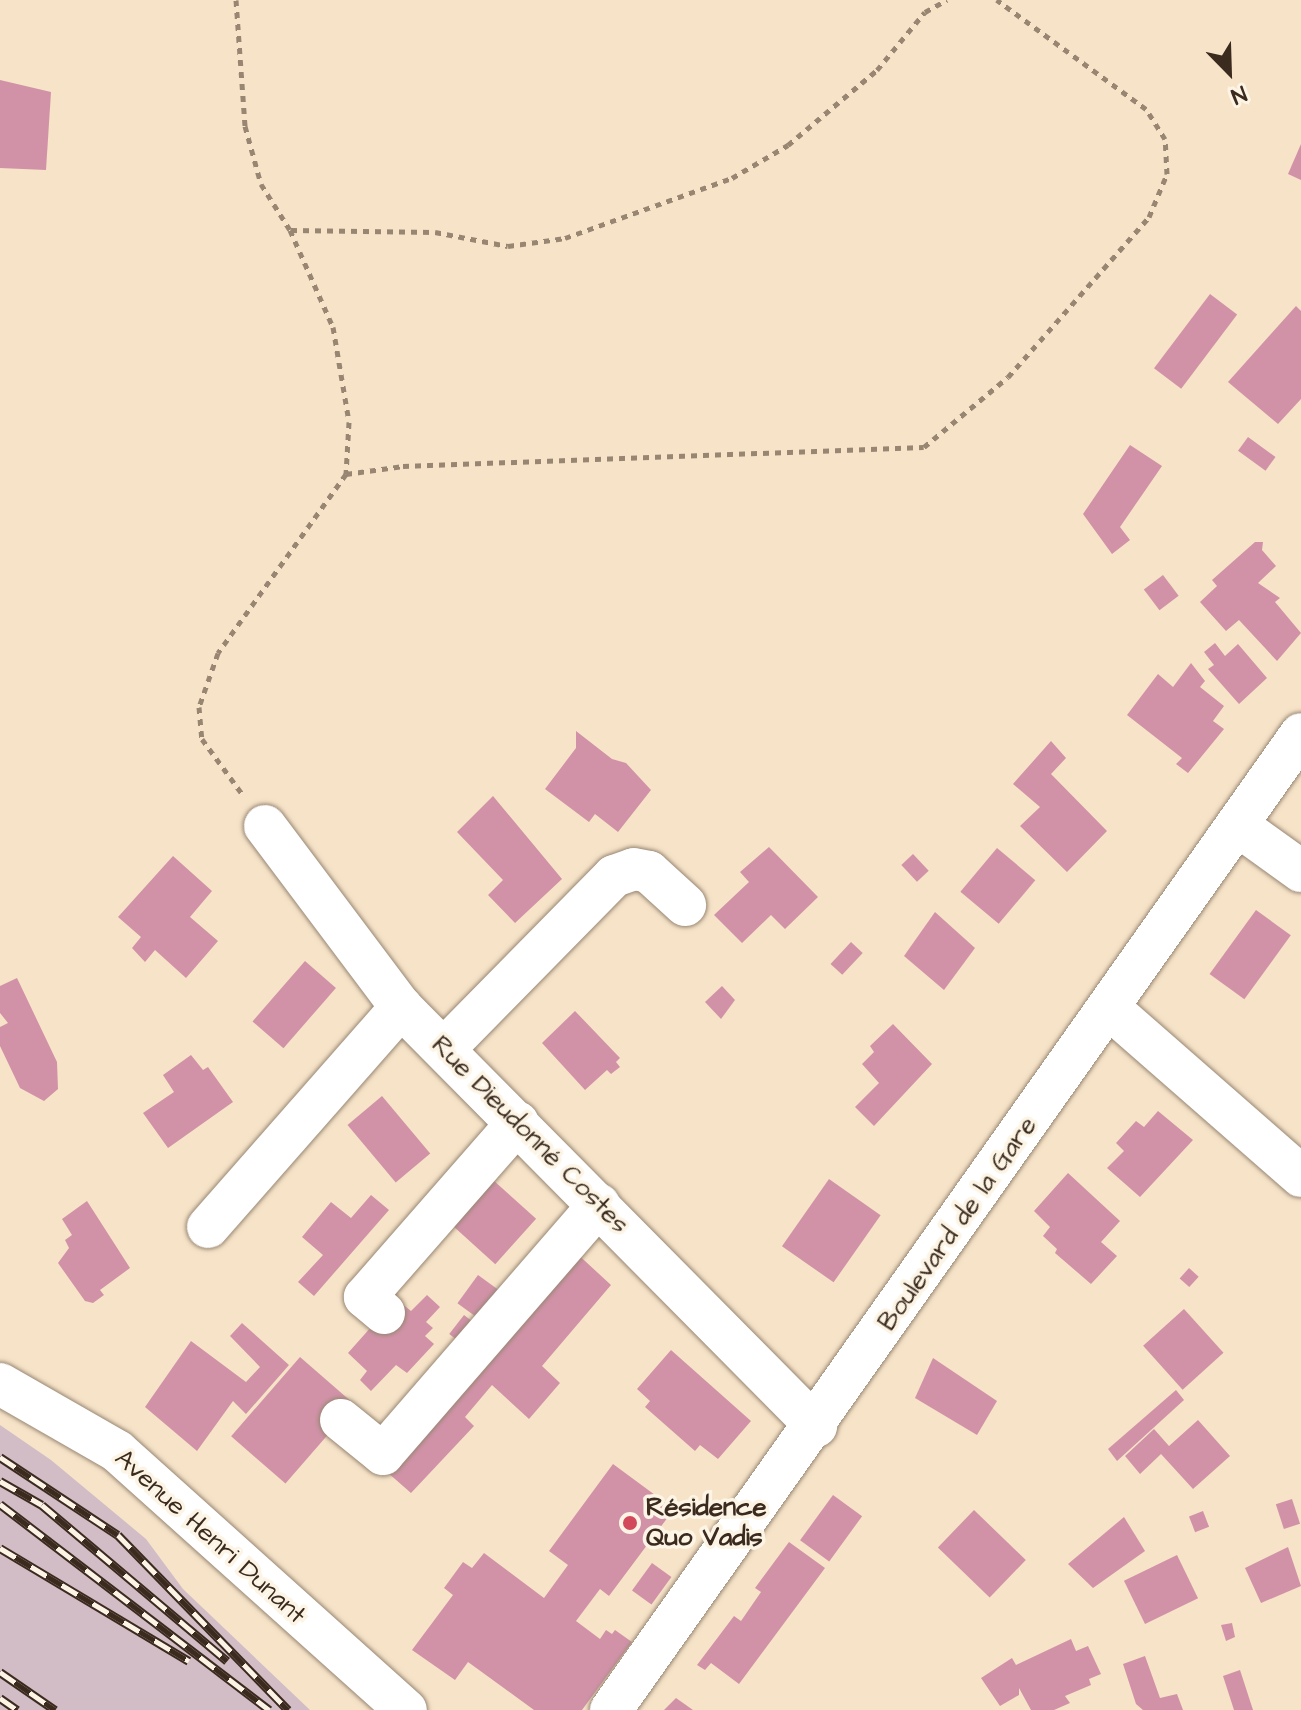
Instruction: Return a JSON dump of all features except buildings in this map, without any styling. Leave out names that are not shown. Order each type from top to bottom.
[{"type":"street","name":"Boulevard de la Gare","points":[[611,1710],[816,1426],[1301,734]]},
{"type":"street","points":[[1237,825],[1301,871]]},
{"type":"street","name":"Rue Dieudonné Costes","points":[[265,826],[401,1007],[445,1048],[816,1426]]},
{"type":"street","points":[[445,1048],[614,876],[634,869],[649,872],[685,905]]},
{"type":"street","points":[[208,1227],[401,1007]]},
{"type":"street","points":[[1109,1008],[1301,1176]]},
{"type":"street","points":[[384,1313],[365,1297],[518,1122]]},
{"type":"street","points":[[341,1420],[383,1454],[599,1205]]},
{"type":"street","name":"Avenue Henri Dunant","points":[[0,1384],[117,1451],[406,1710]]},
{"type":"path","points":[[236,0],[245,126],[261,184],[290,230],[333,327],[349,422],[346,474],[218,653],[199,707],[202,739],[265,826]]},
{"type":"path","points":[[290,230],[435,232],[508,246],[565,238],[732,178],[788,145],[877,70],[925,12],[947,0]]},
{"type":"path","points":[[346,474],[403,466],[924,447],[1008,377],[1149,217],[1167,174],[1165,139],[1146,109],[997,0]]},
{"type":"shaded area","points":[[0,1425],[51,1460],[146,1539],[183,1589],[310,1710],[0,1710]]},
{"type":"railway","points":[[0,1457],[118,1535],[288,1710]]},
{"type":"railway","points":[[0,1481],[42,1505],[227,1661]]},
{"type":"railway","points":[[0,1504],[269,1710]]},
{"type":"railway","points":[[0,1548],[189,1661]]},
{"type":"railway","points":[[0,1672],[55,1710]]},
{"type":"railway","points":[[0,1698],[17,1710]]},
{"type":"place","name":"Résidence Quo Vadis","points":[[630,1523]]}]
